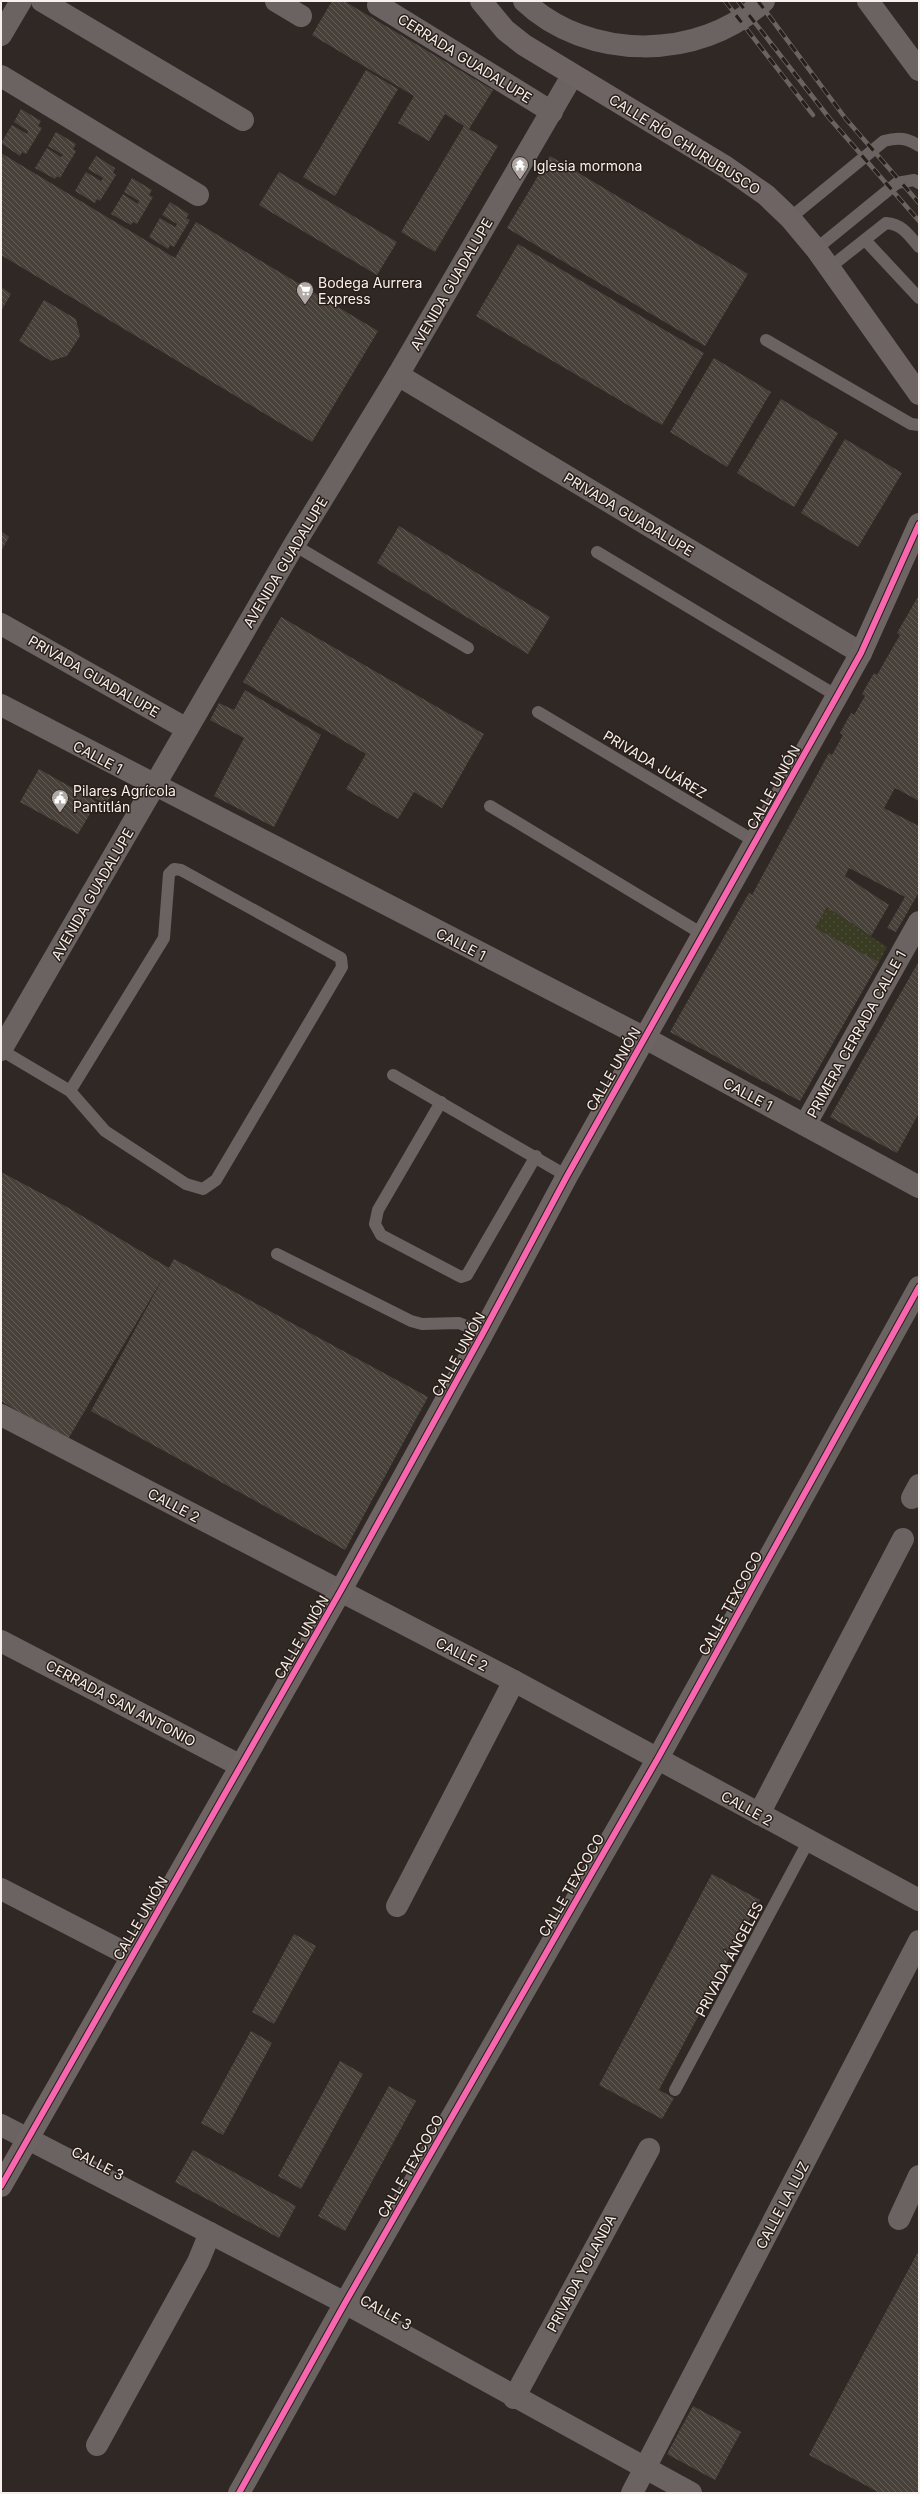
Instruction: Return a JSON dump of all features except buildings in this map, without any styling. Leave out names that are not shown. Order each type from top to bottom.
[{"type":"main road","points":[[1,35],[21,1]]},
{"type":"main road","points":[[524,1],[533,10],[570,30],[607,44],[632,48],[678,43],[709,33],[728,25],[764,1]]},
{"type":"main road","points":[[868,1],[919,70]]},
{"type":"street","points":[[42,1],[243,120]]},
{"type":"street","points":[[276,1],[301,16]]},
{"type":"street","name":"CALLE RÍO CHURUBUSCO","points":[[481,1],[505,30],[524,45],[572,76],[726,167],[766,194],[790,218],[816,249],[919,394]]},
{"type":"street","name":"CERRADA GUADALUPE","points":[[378,5],[552,112]]},
{"type":"street","points":[[1,76],[198,195]]},
{"type":"street","name":"AVENIDA GUADALUPE","points":[[1,1050],[294,545],[398,375],[572,76]]},
{"type":"street","name":"PRIVADA GUADALUPE","points":[[398,375],[861,653]]},
{"type":"street","name":"CALLE UNIÓN","points":[[1,2186],[340,1592],[483,1333],[567,1176],[704,935],[861,653],[919,524]]},
{"type":"street","name":"PRIVADA GUADALUPE","points":[[1,624],[187,729]]},
{"type":"street","name":"CALLE 1","points":[[1,705],[154,787],[645,1038],[919,1187]]},
{"type":"street","name":"PRIMERA CERRADA CALLE 1","points":[[805,1125],[919,922]]},
{"type":"street","name":"CALLE TEXCOCO","points":[[239,2493],[345,2303],[658,1758],[919,1287]]},
{"type":"street","name":"CALLE 2","points":[[1,1415],[514,1681],[658,1758],[808,1842],[919,1900]]},
{"type":"street","points":[[759,1814],[903,1539]]},
{"type":"street","name":"CERRADA SAN ANTONIO","points":[[1,1640],[241,1766]]},
{"type":"street","points":[[397,1906],[514,1681]]},
{"type":"street","points":[[1,1888],[131,1956]]},
{"type":"street","name":"CALLE LA LUZ","points":[[632,2493],[919,1941]]},
{"type":"street","name":"CALLE 3","points":[[1,2125],[27,2140],[345,2303],[514,2398],[691,2493]]},
{"type":"street","name":"PRIVADA YOLANDA","points":[[514,2398],[648,2149]]},
{"type":"street","points":[[899,2219],[919,2176]]},
{"type":"street","points":[[97,2445],[198,2262],[210,2233]]},
{"type":"lane","points":[[790,218],[884,141],[895,138],[910,140],[919,146]]},
{"type":"lane","points":[[816,249],[897,183],[914,180],[919,183]]},
{"type":"lane","points":[[829,268],[886,224],[896,224],[919,247]]},
{"type":"lane","points":[[865,240],[919,298]]},
{"type":"lane","points":[[766,340],[911,424],[919,425]]},
{"type":"lane","points":[[294,545],[468,648]]},
{"type":"lane","points":[[596,552],[837,696]]},
{"type":"lane","name":"PRIVADA JUÁREZ","points":[[538,712],[756,842]]},
{"type":"lane","points":[[490,806],[704,935]]},
{"type":"lane","points":[[1,1050],[70,1091],[105,1131],[186,1184],[203,1189],[216,1180],[342,966],[342,958],[181,870],[174,869],[169,874],[164,938],[70,1091]]},
{"type":"lane","points":[[393,1075],[536,1156],[567,1176]]},
{"type":"lane","points":[[441,1102],[378,1210],[375,1224],[381,1235],[461,1277],[468,1275],[536,1156]]},
{"type":"lane","points":[[278,1254],[411,1321],[422,1324],[459,1323],[483,1333]]},
{"type":"lane","name":"PRIVADA ÁNGELES","points":[[675,2090],[808,1842]]},
{"type":"green space","points":[[827,907],[887,947],[879,962],[815,928]]},
{"type":"railway","points":[[725,1],[813,115]]},
{"type":"railway","points":[[738,1],[830,119],[919,221]]},
{"type":"railway","points":[[758,1],[846,119],[919,203]]},
{"type":"cycle path","points":[[1,2186],[340,1592],[483,1333],[567,1176],[861,653],[919,524]]},
{"type":"cycle path","points":[[239,2493],[345,2303],[658,1758],[919,1287]]},
{"type":"place","name":"Iglesia mormona","points":[[520,180]]},
{"type":"place","name":"Bodega Aurrera Express","points":[[305,305]]},
{"type":"place","name":"Pilares Agrícola Pantitlán","points":[[60,813]]}]
